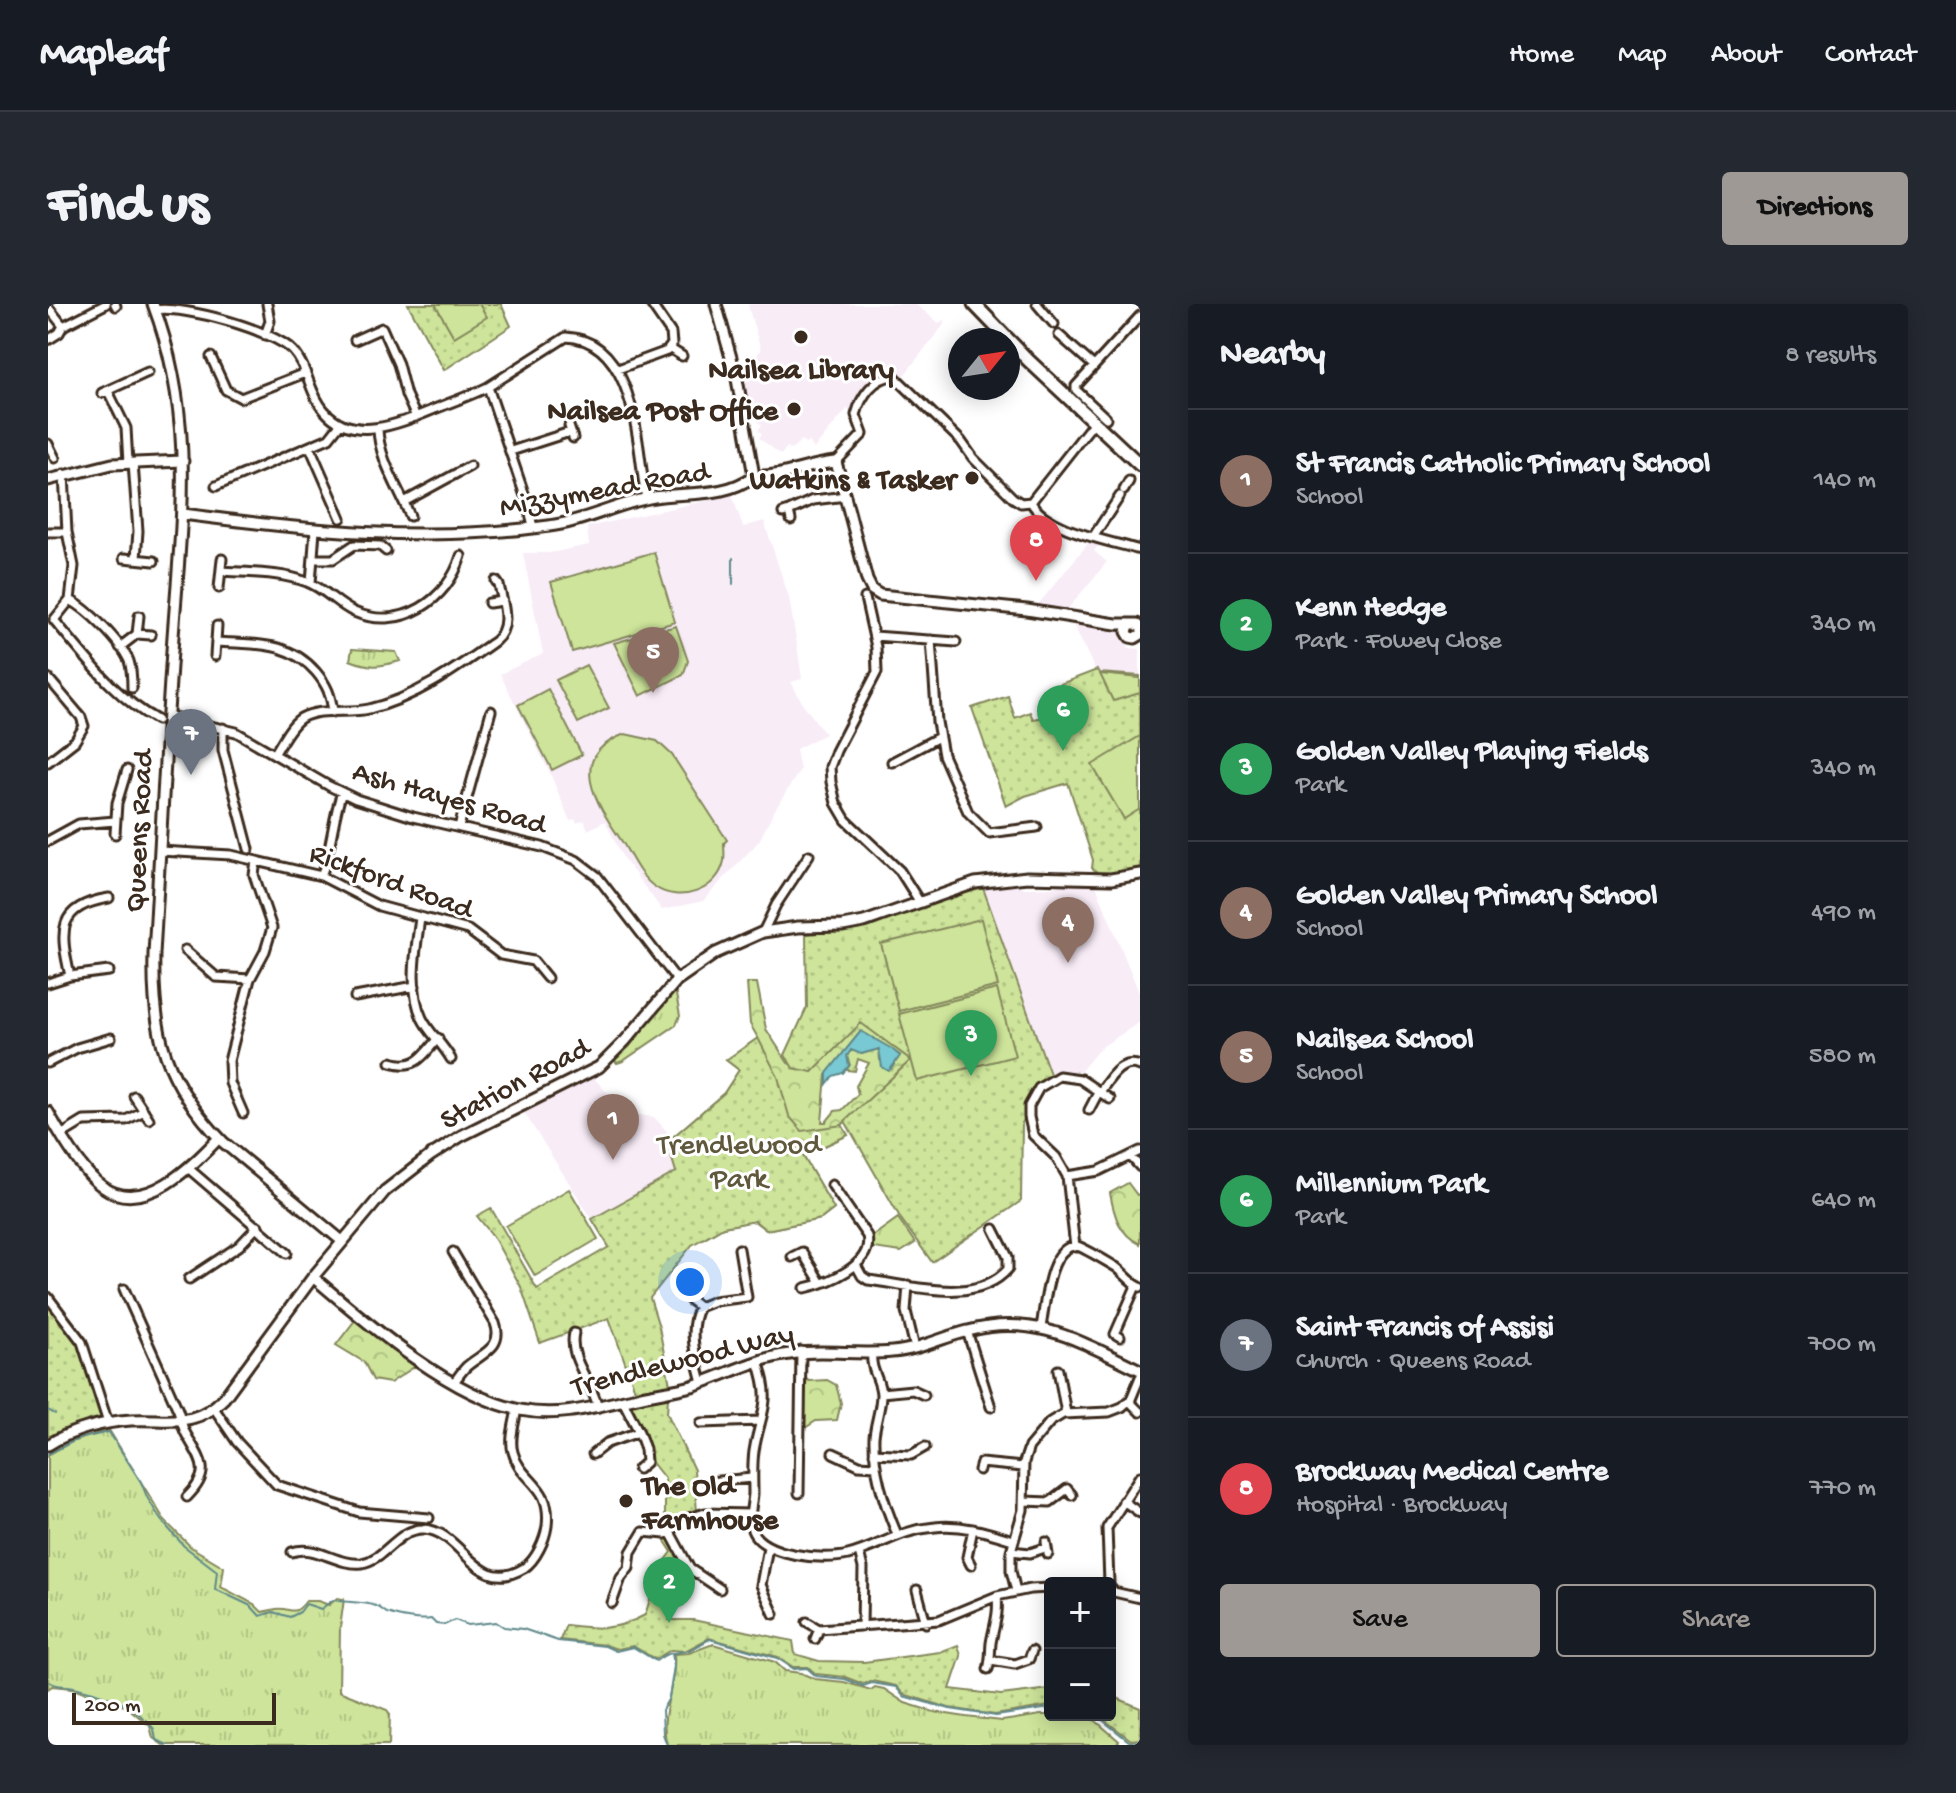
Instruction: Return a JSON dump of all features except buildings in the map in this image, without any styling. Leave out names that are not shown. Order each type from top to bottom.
[{"type":"main road","points":[[974,304],[1028,360],[1140,465]]},
{"type":"street","points":[[48,340],[63,326],[106,304]]},
{"type":"street","points":[[265,335],[270,321],[267,304]]},
{"type":"street","points":[[618,369],[669,348],[673,341],[651,304]]},
{"type":"street","points":[[716,304],[737,379],[754,476]]},
{"type":"street","points":[[1037,304],[1054,324]]},
{"type":"street","points":[[48,307],[63,326]]},
{"type":"street","points":[[154,307],[181,309],[265,335],[291,349],[320,405],[340,424],[360,428],[378,428],[416,417],[488,387],[566,337],[577,339],[605,352],[618,369],[628,395],[646,499]]},
{"type":"street","name":"Queens Road","points":[[154,307],[178,401],[183,461],[183,514],[168,716],[153,996],[156,1021],[173,1075],[193,1109],[219,1138],[342,1241]]},
{"type":"street","points":[[1106,418],[1076,390],[1076,386],[1140,316]]},
{"type":"street","points":[[355,340],[382,328],[416,417]]},
{"type":"street","points":[[1059,335],[1094,366]]},
{"type":"street","points":[[669,348],[682,356]]},
{"type":"street","points":[[211,363],[226,390],[241,398],[305,373]]},
{"type":"street","points":[[136,559],[138,531],[126,428],[105,392],[134,374],[148,372]]},
{"type":"street","points":[[919,901],[897,868],[846,820],[836,803],[831,782],[830,767],[836,751],[877,673],[870,595],[836,462],[863,434],[856,417],[858,407],[872,386],[888,376],[894,376],[1021,503],[1031,502],[1094,422]]},
{"type":"street","points":[[488,387],[511,451],[533,528]]},
{"type":"street","points":[[216,486],[331,437],[340,424]]},
{"type":"street","points":[[378,428],[378,438],[410,516]]},
{"type":"street","points":[[511,451],[571,432]]},
{"type":"street","points":[[55,458],[49,445],[58,442]]},
{"type":"street","points":[[310,447],[338,515]]},
{"type":"street","points":[[48,480],[64,474],[131,463],[183,461]]},
{"type":"street","name":"Mizzymead Road","points":[[183,514],[315,530],[399,534],[533,528],[575,521],[622,504],[717,492],[743,484],[754,476],[767,477],[820,463],[836,462]]},
{"type":"street","points":[[404,502],[470,466]]},
{"type":"street","points":[[64,474],[67,532],[74,566],[70,600],[54,620],[107,681],[142,712],[157,720]]},
{"type":"street","points":[[1093,537],[1129,481]]},
{"type":"street","points":[[788,515],[813,500],[846,496]]},
{"type":"street","points":[[1031,502],[1041,516],[1093,537],[1140,550]]},
{"type":"street","points":[[311,583],[315,530]]},
{"type":"street","points":[[48,532],[67,532]]},
{"type":"street","points":[[313,559],[333,559],[354,545],[380,546],[386,551]]},
{"type":"street","points":[[221,571],[285,577],[311,583],[357,613],[393,617],[421,608],[438,597],[453,579],[461,555]]},
{"type":"street","points":[[124,558],[154,561]]},
{"type":"street","points":[[219,588],[222,559]]},
{"type":"street","points":[[275,753],[300,719],[312,714],[371,708],[444,677],[502,634],[506,624],[496,581]]},
{"type":"street","points":[[870,595],[1002,607],[1135,626],[1132,638],[1140,635]]},
{"type":"street","points":[[70,600],[83,607],[120,647],[130,664],[130,684]]},
{"type":"street","points":[[489,603],[502,601]]},
{"type":"street","points":[[137,634],[139,616]]},
{"type":"street","points":[[215,656],[217,626]]},
{"type":"street","points":[[120,647],[137,634],[151,635]]},
{"type":"street","points":[[874,636],[956,642]]},
{"type":"street","points":[[931,640],[939,737],[965,807],[982,829],[990,833],[1037,827]]},
{"type":"street","points":[[216,642],[277,647],[295,653],[327,685],[333,712]]},
{"type":"street","points":[[48,762],[75,741],[83,728],[81,717],[66,702],[50,675]]},
{"type":"street","points":[[60,711],[66,702]]},
{"type":"street","points":[[459,827],[491,711]]},
{"type":"street","name":"Ash Hayes Road","points":[[168,716],[223,728],[275,753],[342,792],[413,817],[542,847],[585,865],[677,980]]},
{"type":"street","points":[[223,728],[223,750],[249,849]]},
{"type":"street","points":[[896,762],[939,737]]},
{"type":"street","points":[[115,834],[123,774]]},
{"type":"street","points":[[321,876],[342,792]]},
{"type":"street","points":[[48,841],[79,824],[115,821]]},
{"type":"street","name":"Rickford Road","points":[[160,851],[231,855],[321,876],[379,906],[468,930],[503,956],[533,961],[548,975]]},
{"type":"street","points":[[763,932],[776,905],[809,855]]},
{"type":"street","points":[[243,1113],[234,1104],[228,1066],[250,979],[265,951],[272,928],[254,875],[256,861]]},
{"type":"street","name":"Station Road","points":[[214,1408],[313,1277],[385,1191],[430,1156],[479,1125],[599,1067],[677,980],[716,953],[763,932],[798,927],[849,926],[964,885],[999,879],[1101,880],[1140,874]]},
{"type":"street","points":[[91,891],[93,901]]},
{"type":"street","points":[[70,976],[64,944],[66,924],[74,910],[109,898]]},
{"type":"street","points":[[420,918],[415,986],[423,1018],[451,1059]]},
{"type":"street","points":[[186,955],[218,978],[250,979]]},
{"type":"street","points":[[48,983],[70,976],[109,971]]},
{"type":"street","points":[[355,997],[364,992],[415,986]]},
{"type":"street","points":[[48,1063],[105,1037]]},
{"type":"street","points":[[391,1062],[405,1066],[416,1062],[438,1038]]},
{"type":"street","points":[[1089,1110],[1120,1068],[1139,1062]]},
{"type":"street","points":[[397,1074],[400,1065]]},
{"type":"street","points":[[1075,1247],[1067,1176],[1056,1157],[1033,1135],[1030,1102],[1042,1085],[1059,1076],[1077,1078],[1110,1099]]},
{"type":"street","points":[[134,1096],[149,1119]]},
{"type":"street","points":[[61,1135],[84,1121],[126,1120],[144,1111]]},
{"type":"street","points":[[48,1112],[61,1135],[98,1183],[115,1193],[130,1195],[149,1191],[173,1180],[219,1138]]},
{"type":"street","points":[[1067,1176],[1102,1170],[1140,1151]]},
{"type":"street","points":[[1131,1157],[1140,1167]]},
{"type":"street","points":[[188,1168],[258,1226],[281,1251]]},
{"type":"street","points":[[805,1288],[856,1265],[866,1253],[868,1239],[834,1195],[832,1185]]},
{"type":"street","points":[[193,1274],[239,1246],[258,1226]]},
{"type":"street","points":[[856,1265],[866,1279],[966,1291],[1004,1274],[1008,1269],[1008,1259],[994,1229]]},
{"type":"street","points":[[792,1257],[811,1247]]},
{"type":"street","points":[[1041,1327],[1054,1263],[1064,1251],[1075,1247],[1113,1266],[1138,1286],[1115,1334],[1120,1337]]},
{"type":"street","points":[[702,1382],[693,1325],[699,1307],[714,1301],[752,1296],[739,1249]]},
{"type":"street","points":[[453,1252],[497,1331],[493,1348],[468,1365],[454,1382]]},
{"type":"street","points":[[802,1252],[821,1283]]},
{"type":"street","name":"Trendlewood Way","points":[[313,1277],[371,1327],[454,1382],[479,1396],[517,1409],[555,1414],[702,1382],[758,1361],[801,1351],[872,1353],[915,1348],[967,1331],[1000,1325],[1041,1327],[1074,1338],[1140,1370]]},
{"type":"street","points":[[680,1278],[692,1302],[699,1307]]},
{"type":"street","points":[[908,1285],[906,1311],[915,1348]]},
{"type":"street","points":[[675,1291],[685,1288]]},
{"type":"street","points":[[124,1289],[181,1421],[203,1463],[201,1482],[187,1497]]},
{"type":"street","points":[[48,1297],[82,1342],[108,1423]]},
{"type":"street","points":[[967,1331],[987,1403]]},
{"type":"street","points":[[574,1333],[572,1347],[598,1407]]},
{"type":"street","points":[[799,1493],[801,1351]]},
{"type":"street","points":[[872,1353],[871,1367],[881,1393],[874,1453],[887,1510],[897,1534]]},
{"type":"street","points":[[758,1361],[767,1393],[755,1446],[750,1514],[753,1533],[768,1547],[792,1554],[844,1556],[897,1534],[934,1527],[973,1529],[1013,1540]]},
{"type":"street","points":[[1058,1368],[1066,1413]]},
{"type":"street","points":[[1016,1591],[1011,1571],[1011,1551],[1024,1501],[1023,1467],[1032,1443],[1052,1421],[1066,1413],[1112,1411],[1129,1401],[1140,1377]]},
{"type":"street","points":[[881,1393],[921,1390]]},
{"type":"street","points":[[623,1401],[639,1432],[646,1462],[654,1469]]},
{"type":"street","points":[[1129,1401],[1140,1412]]},
{"type":"street","points":[[48,1445],[70,1434],[108,1423],[181,1421],[198,1418],[214,1408],[237,1442],[277,1485],[359,1512],[429,1518]]},
{"type":"street","points":[[292,1552],[305,1548],[345,1561],[364,1562],[377,1557],[409,1532],[425,1529],[442,1535],[482,1570],[491,1573],[508,1574],[532,1562],[551,1514],[541,1491],[519,1466],[513,1452],[517,1409]]},
{"type":"street","points":[[706,1420],[761,1421]]},
{"type":"street","points":[[593,1454],[605,1443],[639,1432]]},
{"type":"street","points":[[874,1453],[917,1457],[925,1447]]},
{"type":"street","points":[[833,1453],[856,1464],[876,1466]]},
{"type":"street","points":[[638,1469],[646,1462]]},
{"type":"street","points":[[979,1470],[981,1463],[1023,1467]]},
{"type":"street","points":[[1109,1577],[1106,1531],[1140,1476]]},
{"type":"street","points":[[708,1482],[752,1478]]},
{"type":"street","points":[[1024,1501],[1050,1502],[1067,1489],[1072,1495]]},
{"type":"street","points":[[1123,1501],[1140,1513]]},
{"type":"street","points":[[612,1603],[621,1578],[629,1568],[631,1551],[642,1532],[660,1535],[670,1532],[689,1518],[705,1513],[750,1514]]},
{"type":"street","points":[[971,1565],[967,1557],[973,1529]]},
{"type":"street","points":[[670,1532],[688,1565],[713,1589]]},
{"type":"street","points":[[768,1547],[761,1585],[774,1614]]},
{"type":"street","points":[[1011,1551],[1028,1553],[1046,1548]]},
{"type":"street","points":[[859,1552],[863,1568],[862,1626]]},
{"type":"street","points":[[917,1590],[926,1623]]},
{"type":"street","points":[[1116,1590],[1140,1598]]},
{"type":"street","points":[[807,1622],[819,1629],[926,1623],[997,1596],[1016,1591],[1044,1591]]},
{"type":"street","points":[[988,1669],[998,1615],[997,1596]]},
{"type":"street","points":[[815,1639],[819,1629]]},
{"type":"street","points":[[991,1660],[1020,1664],[1030,1658],[1032,1651]]},
{"type":"shaded area","points":[[749,304],[915,304],[939,323],[943,320],[946,322],[905,374],[891,373],[865,389],[852,412],[847,409],[814,449],[809,441],[806,444],[801,440],[791,450],[787,447],[781,455],[759,438],[762,434],[758,430],[762,425],[756,420],[763,412],[747,399],[743,383],[751,380],[746,369],[761,350]]},
{"type":"shaded area","points":[[732,495],[743,527],[764,521],[789,598],[797,645],[802,679],[791,682],[825,734],[796,749],[800,770],[759,841],[703,901],[662,910],[623,858],[605,821],[588,830],[584,820],[577,823],[575,819],[570,821],[550,773],[500,674],[543,654],[523,553],[550,553],[589,545],[587,527]]},
{"type":"shaded area","points":[[1089,542],[1099,545],[1094,551],[1107,562],[1067,610],[1037,606]]},
{"type":"shaded area","points":[[1073,624],[1115,629],[1121,633],[1129,648],[1140,649],[1140,679],[1098,676]]},
{"type":"shaded area","points":[[1062,884],[1096,886],[1140,995],[1140,1022],[1100,1048],[1080,1072],[1066,1070],[1050,1074],[983,888],[1013,885],[1054,887]]},
{"type":"shaded area","points":[[593,1077],[625,1113],[654,1117],[672,1137],[667,1142],[677,1172],[592,1219],[523,1111]]},
{"type":"green space","points":[[408,304],[501,304],[511,326],[444,370]]},
{"type":"green space","points":[[435,304],[479,304],[487,317],[454,337]]},
{"type":"green space","points":[[654,552],[675,622],[572,652],[551,582]]},
{"type":"green space","points":[[676,626],[688,661],[683,675],[640,696],[614,643]]},
{"type":"green space","points":[[352,649],[396,652],[400,661],[363,664],[350,660]]},
{"type":"green space","points":[[586,665],[609,708],[578,723],[556,680]]},
{"type":"green space","points":[[1097,670],[1099,673],[1140,676],[1140,868],[1101,875],[1092,868],[1093,860],[1068,783],[1025,796],[1006,806],[972,708],[1008,696],[1015,718],[1030,712],[1033,719],[1049,716],[1055,708],[1052,702],[1064,698],[1060,684]]},
{"type":"green space","points":[[1100,674],[1140,678],[1140,693],[1113,701]]},
{"type":"green space","points":[[548,689],[582,755],[552,770],[518,705]]},
{"type":"green space","points":[[625,734],[657,741],[672,755],[727,840],[720,871],[706,887],[696,892],[675,894],[650,883],[596,799],[590,769],[595,756],[606,744]]},
{"type":"green space","points":[[1140,736],[1140,809],[1124,819],[1092,765]]},
{"type":"green space","points":[[983,888],[1050,1074],[1036,1087],[1022,1123],[1021,1201],[932,1262],[901,1219],[845,1121],[911,1060],[861,1023],[812,1072],[793,1068],[785,1055],[807,1007],[806,934],[868,928],[926,905]]},
{"type":"green space","points":[[981,919],[998,986],[899,1011],[881,944]]},
{"type":"green space","points":[[747,983],[757,983],[766,1029],[788,1063],[812,1072],[861,1022],[911,1060],[842,1125],[848,1135],[803,1156],[834,1209],[821,1219],[766,1230],[754,1221],[723,1227],[704,1238],[667,1142],[724,1093],[739,1070],[726,1060],[758,1038],[750,1024]],"holes":[[[861,1031],[900,1055],[891,1069],[880,1060],[879,1049],[862,1054],[854,1050],[849,1052],[850,1065],[846,1070],[855,1071],[858,1059],[869,1063],[856,1086],[858,1094],[842,1110],[835,1111],[826,1122],[822,1122],[826,1075]]]},
{"type":"green space","points":[[675,989],[680,1016],[676,1025],[617,1063],[614,1060],[629,1047]]},
{"type":"green space","points":[[997,989],[1015,1056],[917,1081],[899,1014]]},
{"type":"green space","name":"Trendlewood Park","points":[[758,1038],[778,1077],[789,1116],[802,1131],[842,1125],[848,1135],[803,1156],[834,1209],[821,1219],[766,1230],[755,1221],[723,1227],[692,1245],[650,1298],[670,1385],[635,1390],[609,1318],[540,1343],[521,1287],[493,1236],[477,1216],[491,1208],[537,1289],[609,1247],[592,1219],[676,1172],[667,1142],[724,1093],[739,1070],[726,1060]]},
{"type":"green space","points":[[1128,1183],[1137,1195],[1140,1194],[1140,1244],[1122,1229],[1110,1193]]},
{"type":"green space","points":[[569,1189],[598,1239],[535,1276],[506,1226]]},
{"type":"green space","points":[[898,1218],[915,1243],[901,1252],[873,1248],[873,1236]]},
{"type":"green space","points":[[48,1294],[81,1334],[109,1415],[69,1427],[48,1438]]},
{"type":"green space","points":[[356,1319],[417,1365],[390,1383],[373,1380],[364,1362],[336,1345]]},
{"type":"green space","points":[[806,1379],[827,1380],[836,1385],[841,1403],[837,1420],[816,1421],[805,1428],[803,1395]]},
{"type":"green space","points":[[668,1397],[667,1413],[694,1470],[697,1513],[668,1529],[665,1521],[665,1479],[650,1460],[646,1440],[629,1411],[633,1402]]},
{"type":"green space","points":[[109,1430],[165,1521],[191,1547],[224,1567],[221,1587],[254,1604],[262,1612],[295,1610],[306,1601],[329,1605],[337,1598],[344,1599],[340,1628],[339,1691],[387,1710],[390,1714],[389,1745],[163,1745],[153,1738],[150,1726],[127,1707],[73,1688],[52,1686],[48,1689],[48,1455],[71,1442]]},
{"type":"green space","points":[[669,1534],[686,1566],[680,1576],[669,1620],[693,1620],[793,1641],[795,1654],[819,1661],[864,1662],[940,1652],[958,1645],[961,1656],[950,1689],[1001,1695],[1044,1690],[1044,1707],[995,1715],[949,1708],[903,1694],[896,1686],[872,1681],[863,1684],[845,1677],[816,1674],[808,1667],[793,1667],[778,1657],[709,1638],[685,1651],[671,1650],[655,1659],[633,1646],[617,1649],[560,1640],[566,1625],[607,1628],[645,1615],[660,1568],[672,1552],[663,1538]]},
{"type":"green space","points":[[713,1644],[775,1662],[785,1671],[815,1679],[844,1682],[871,1690],[875,1687],[884,1689],[905,1703],[934,1712],[1002,1721],[1044,1715],[1044,1721],[1096,1721],[1119,1741],[1116,1745],[667,1745],[665,1722],[674,1654],[689,1653]]},
{"type":"green space","points":[[1116,1698],[1140,1708],[1140,1739],[1131,1740],[1106,1721],[1116,1721]]},
{"type":"water","points":[[861,1031],[900,1056],[889,1071],[882,1067],[879,1049],[861,1054],[851,1050],[847,1056],[849,1066],[827,1084],[827,1073]]},
{"type":"waterway","points":[[733,558],[733,584]]},
{"type":"waterway","points":[[48,1410],[55,1414]]},
{"type":"waterway","points":[[48,1454],[78,1439],[109,1432],[161,1520],[184,1546],[217,1571],[215,1589],[251,1606],[260,1616],[273,1612],[290,1617],[300,1612],[306,1604],[321,1609],[333,1600],[371,1604],[387,1613],[431,1619],[436,1624],[444,1625],[455,1620],[468,1625],[496,1622],[504,1627],[523,1629],[558,1641],[605,1646],[616,1651],[633,1647],[656,1661],[668,1654],[693,1649],[710,1639],[777,1658],[794,1669],[807,1668],[816,1676],[845,1679],[863,1686],[872,1683],[896,1687],[903,1696],[950,1709],[996,1716],[1044,1709]]},
{"type":"waterway","points":[[667,1745],[663,1734],[662,1710],[669,1698],[674,1666],[672,1653]]},
{"type":"waterway","points":[[50,1682],[111,1698],[130,1707],[143,1718]]},
{"type":"waterway","points":[[146,1720],[154,1729],[156,1740],[168,1745]]},
{"type":"waterway","points":[[1104,1721],[1130,1742],[1140,1741]]},
{"type":"place","name":"Nailsea Library","points":[[801,337]]},
{"type":"place","name":"Nailsea Post Office","points":[[794,409]]},
{"type":"place","name":"Watkins & Tasker","points":[[972,478]]},
{"type":"place","name":"Brockway Medical Centre","points":[[1036,581]]},
{"type":"place","name":"Nailsea School","points":[[653,693]]},
{"type":"place","name":"Millennium Park","points":[[1063,751]]},
{"type":"place","name":"Saint Francis of Assisi","points":[[191,775]]},
{"type":"place","name":"Golden Valley Primary School","points":[[1068,963]]},
{"type":"place","name":"Golden Valley Playing Fields","points":[[971,1076]]},
{"type":"place","name":"St Francis Catholic Primary School","points":[[613,1160]]},
{"type":"place","name":"The Old Farmhouse","points":[[626,1501]]},
{"type":"place","name":"Kenn Hedge","points":[[669,1623]]}]
